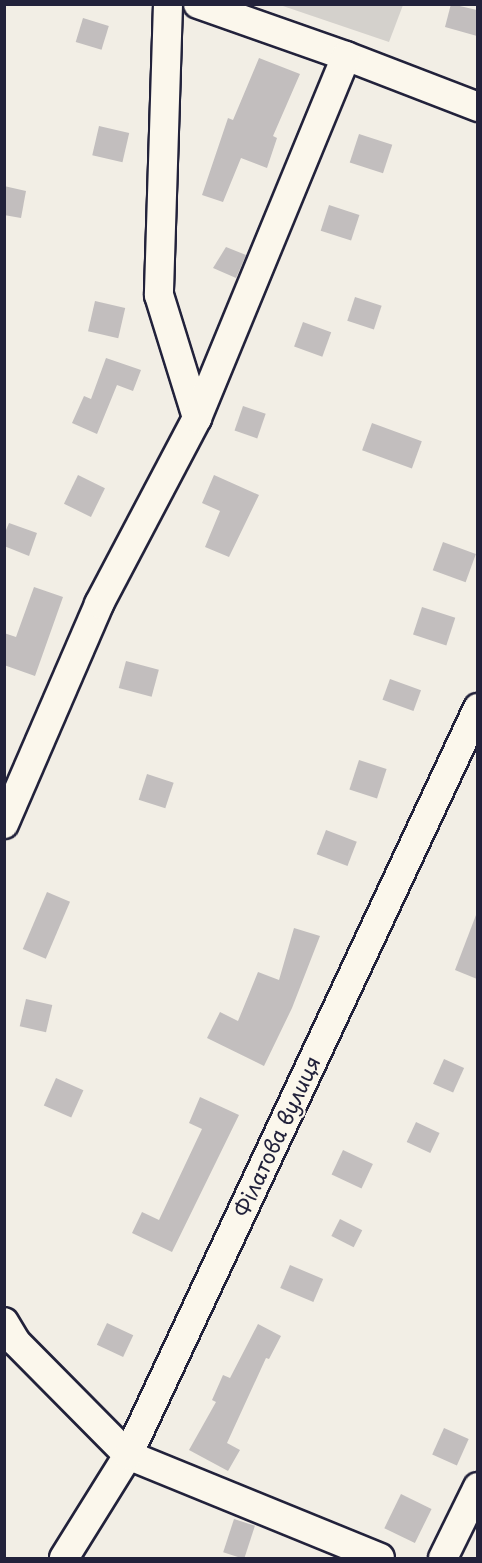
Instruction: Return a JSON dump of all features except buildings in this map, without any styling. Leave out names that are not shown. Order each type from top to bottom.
[{"type":"street","points":[[168,4],[159,295],[197,418]]},
{"type":"street","points":[[198,4],[346,56],[477,107]]},
{"type":"street","points":[[4,824],[99,604],[197,418],[346,56]]},
{"type":"street","name":"Філатова вулиця","points":[[64,1558],[128,1455],[477,708]]},
{"type":"street","points":[[4,1322],[16,1342],[128,1455],[380,1558]]},
{"type":"street","points":[[443,1558],[477,1487]]},
{"type":"shaded area","points":[[280,5],[403,5],[389,42]]}]
